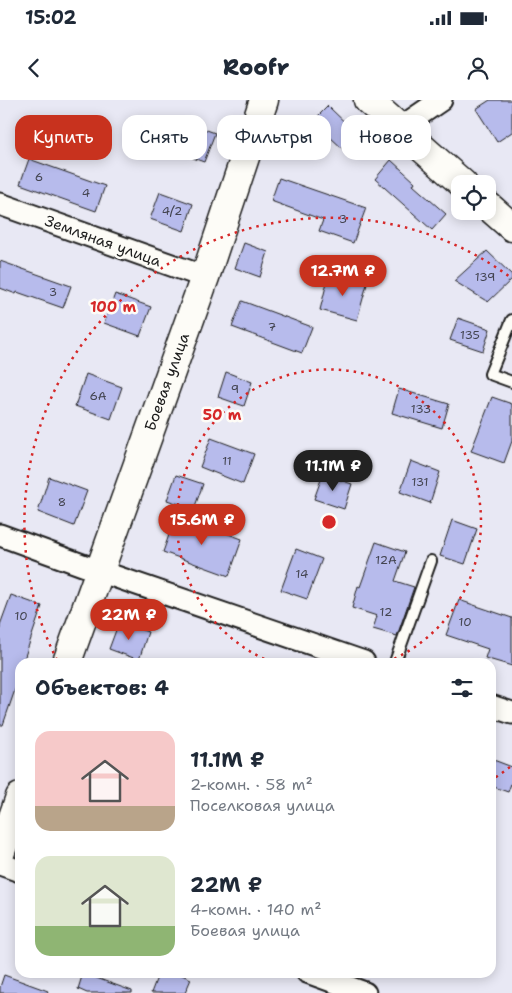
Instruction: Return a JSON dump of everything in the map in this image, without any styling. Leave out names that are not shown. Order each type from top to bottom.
[{"type":"street","name":"Боевая улица","points":[[68,658],[205,277],[264,100]]},
{"type":"street","points":[[368,100],[385,115]]},
{"type":"street","points":[[419,115],[440,100]]},
{"type":"street","points":[[431,156],[453,175]]},
{"type":"street","name":"Земляная улица","points":[[0,204],[205,277]]},
{"type":"street","points":[[496,213],[512,227]]},
{"type":"street","points":[[0,535],[352,658]]},
{"type":"street","points":[[496,708],[512,713]]},
{"type":"street","points":[[0,854],[15,811]]},
{"type":"street","points":[[0,864],[15,869]]},
{"type":"street","points":[[324,978],[365,993]]},
{"type":"lane","points":[[512,320],[490,374],[512,382]]},
{"type":"lane","points":[[396,658],[432,562]]},
{"type":"building","points":[[490,100],[512,100],[512,132],[497,142],[476,109]]},
{"type":"building","points":[[328,106],[341,119],[341,147],[331,138],[331,115],[319,115]]},
{"type":"building","points":[[207,130],[215,133],[207,154]]},
{"type":"building","points":[[29,160],[32,160],[105,186],[96,211],[20,184]]},
{"type":"building","points":[[391,160],[415,182],[413,185],[446,214],[432,230],[375,179]]},
{"type":"building","points":[[279,178],[366,208],[353,243],[319,231],[323,220],[271,201]]},
{"type":"building","points":[[160,192],[193,204],[184,231],[150,219]]},
{"type":"building","points":[[244,243],[268,252],[260,277],[235,268]]},
{"type":"building","points":[[487,251],[512,275],[512,279],[488,302],[454,281]]},
{"type":"building","points":[[0,261],[71,286],[63,308],[0,288]]},
{"type":"building","points":[[329,274],[367,284],[357,320],[320,310]]},
{"type":"building","points":[[115,294],[151,307],[140,336],[104,323]]},
{"type":"building","points":[[242,301],[312,327],[302,353],[232,327]]},
{"type":"building","points":[[458,318],[490,329],[483,351],[450,340]]},
{"type":"building","points":[[226,372],[252,382],[244,406],[218,397]]},
{"type":"building","points":[[86,374],[122,387],[111,419],[75,406]]},
{"type":"building","points":[[399,389],[449,404],[442,428],[392,413]]},
{"type":"building","points":[[492,397],[512,404],[512,441],[504,463],[471,451]]},
{"type":"building","points":[[211,438],[254,454],[243,484],[200,467]]},
{"type":"building","points":[[411,461],[440,472],[430,503],[400,492]]},
{"type":"building","points":[[323,474],[352,484],[344,509],[314,499]]},
{"type":"building","points":[[176,475],[203,484],[194,509],[167,500]]},
{"type":"building","points":[[49,477],[87,491],[74,526],[38,512]]},
{"type":"building","points":[[176,515],[242,539],[229,576],[163,552]]},
{"type":"building","points":[[452,520],[477,529],[465,564],[440,556]]},
{"type":"building","points":[[376,542],[405,552],[395,581],[414,587],[397,636],[373,629],[377,616],[352,608],[358,586],[360,587]]},
{"type":"building","points":[[296,549],[322,559],[307,599],[281,590]]},
{"type":"building","points":[[11,595],[42,606],[24,658],[15,658],[15,690],[3,725],[0,725],[0,625]]},
{"type":"building","points":[[459,600],[512,618],[512,666],[496,661],[496,658],[485,658],[488,649],[446,635]]},
{"type":"building","points":[[119,622],[148,632],[140,658],[134,658],[109,649]]},
{"type":"building","points":[[496,761],[512,767],[512,781],[508,792],[496,788]]},
{"type":"building","points":[[4,975],[48,991],[47,993],[0,993]]},
{"type":"building","points":[[81,978],[97,978],[132,991],[132,993],[87,993],[78,989]]},
{"type":"building","points":[[157,978],[191,979],[185,993],[151,993]]}]
